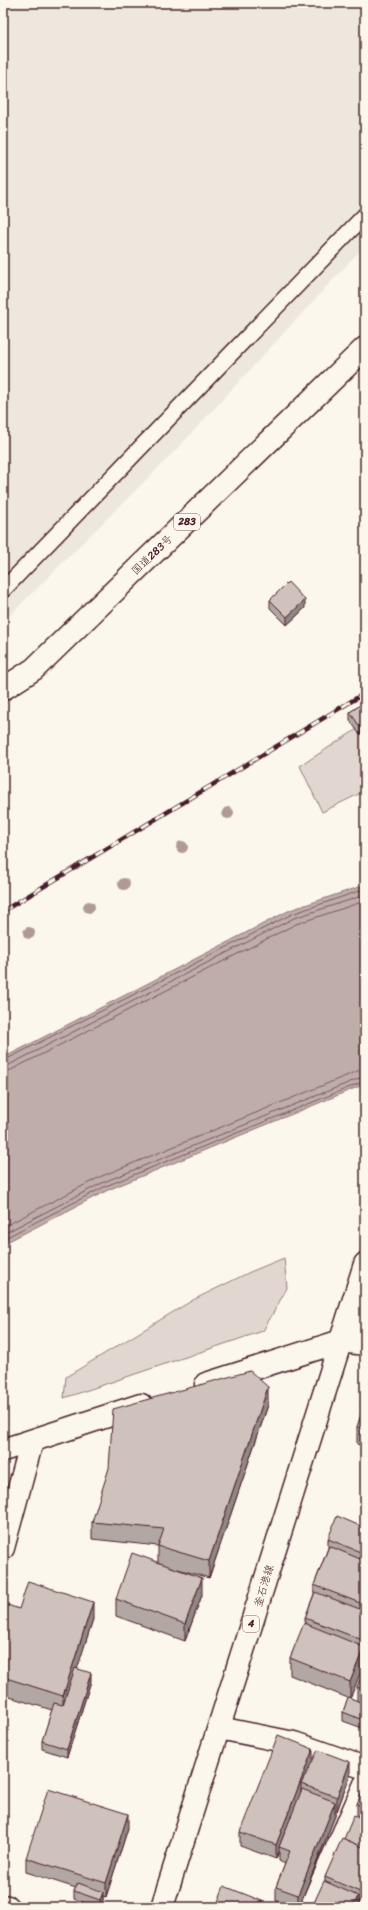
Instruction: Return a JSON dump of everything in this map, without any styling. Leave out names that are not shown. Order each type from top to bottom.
[{"type":"main road","name":"国道283号","points":[[3,689],[34,669],[365,348]]},
{"type":"main road","name":"釜石港線","points":[[162,1907],[365,1264]]},
{"type":"main road","points":[[341,1341],[365,1315]]},
{"type":"main road","points":[[190,1390],[341,1341],[365,1344]]},
{"type":"main road","points":[[3,1450],[160,1399]]},
{"type":"main road","points":[[3,1548],[32,1441]]},
{"type":"main road","points":[[219,1728],[294,1743],[365,1768]]},
{"type":"main road","points":[[311,1907],[365,1784]]},
{"type":"main road","points":[[3,1906],[8,1907]]},
{"type":"lane","points":[[3,590],[365,215]]},
{"type":"shaded area","points":[[3,3],[365,3],[365,245],[176,450],[3,622]]},
{"type":"shaded area","points":[[365,724],[365,791],[322,812],[300,766]]},
{"type":"shaded area","points":[[284,1258],[287,1288],[263,1331],[64,1398],[66,1377],[193,1300],[250,1272]]},
{"type":"water","points":[[365,885],[365,1084],[108,1190],[3,1244],[3,1058],[290,910]]},
{"type":"building","points":[[288,582],[305,600],[287,617],[270,600]]},
{"type":"building","points":[[365,702],[365,723],[360,727],[350,712]]},
{"type":"building","points":[[250,1371],[268,1387],[209,1561],[158,1546],[164,1529],[92,1522],[109,1468],[113,1409]]},
{"type":"building","points":[[365,1403],[365,1429],[357,1427]]},
{"type":"building","points":[[337,1516],[365,1528],[365,1547],[363,1553],[328,1539]]},
{"type":"building","points":[[329,1546],[365,1561],[365,1605],[314,1585]]},
{"type":"building","points":[[132,1553],[202,1578],[185,1624],[116,1599]]},
{"type":"building","points":[[28,1581],[93,1602],[63,1696],[3,1677],[3,1611],[5,1604],[19,1609]]},
{"type":"building","points":[[315,1592],[365,1611],[365,1641],[305,1618]]},
{"type":"building","points":[[304,1623],[364,1647],[350,1682],[290,1658]]},
{"type":"building","points":[[75,1668],[91,1673],[67,1749],[42,1741],[54,1703],[63,1705]]},
{"type":"building","points":[[365,1668],[365,1690],[357,1687]]},
{"type":"building","points":[[348,1697],[365,1704],[365,1721],[343,1712]]},
{"type":"building","points":[[278,1735],[313,1749],[276,1845],[240,1832]]},
{"type":"building","points":[[318,1750],[350,1762],[337,1797],[301,1784]]},
{"type":"building","points":[[365,1785],[365,1808],[357,1804]]},
{"type":"building","points":[[48,1789],[128,1814],[106,1883],[26,1858]]},
{"type":"building","points":[[302,1789],[335,1802],[298,1895],[276,1887],[290,1851],[279,1847]]},
{"type":"building","points":[[354,1815],[365,1819],[365,1848],[344,1839]]},
{"type":"building","points":[[342,1838],[365,1848],[365,1881],[360,1892],[325,1877]]},
{"type":"building","points":[[324,1881],[358,1896],[353,1907],[312,1907]]},
{"type":"building","points":[[78,1883],[103,1892],[100,1900],[74,1891]]},
{"type":"building","points":[[224,1886],[262,1901],[260,1907],[216,1907]]},
{"type":"railway","points":[[3,911],[365,693]]}]
